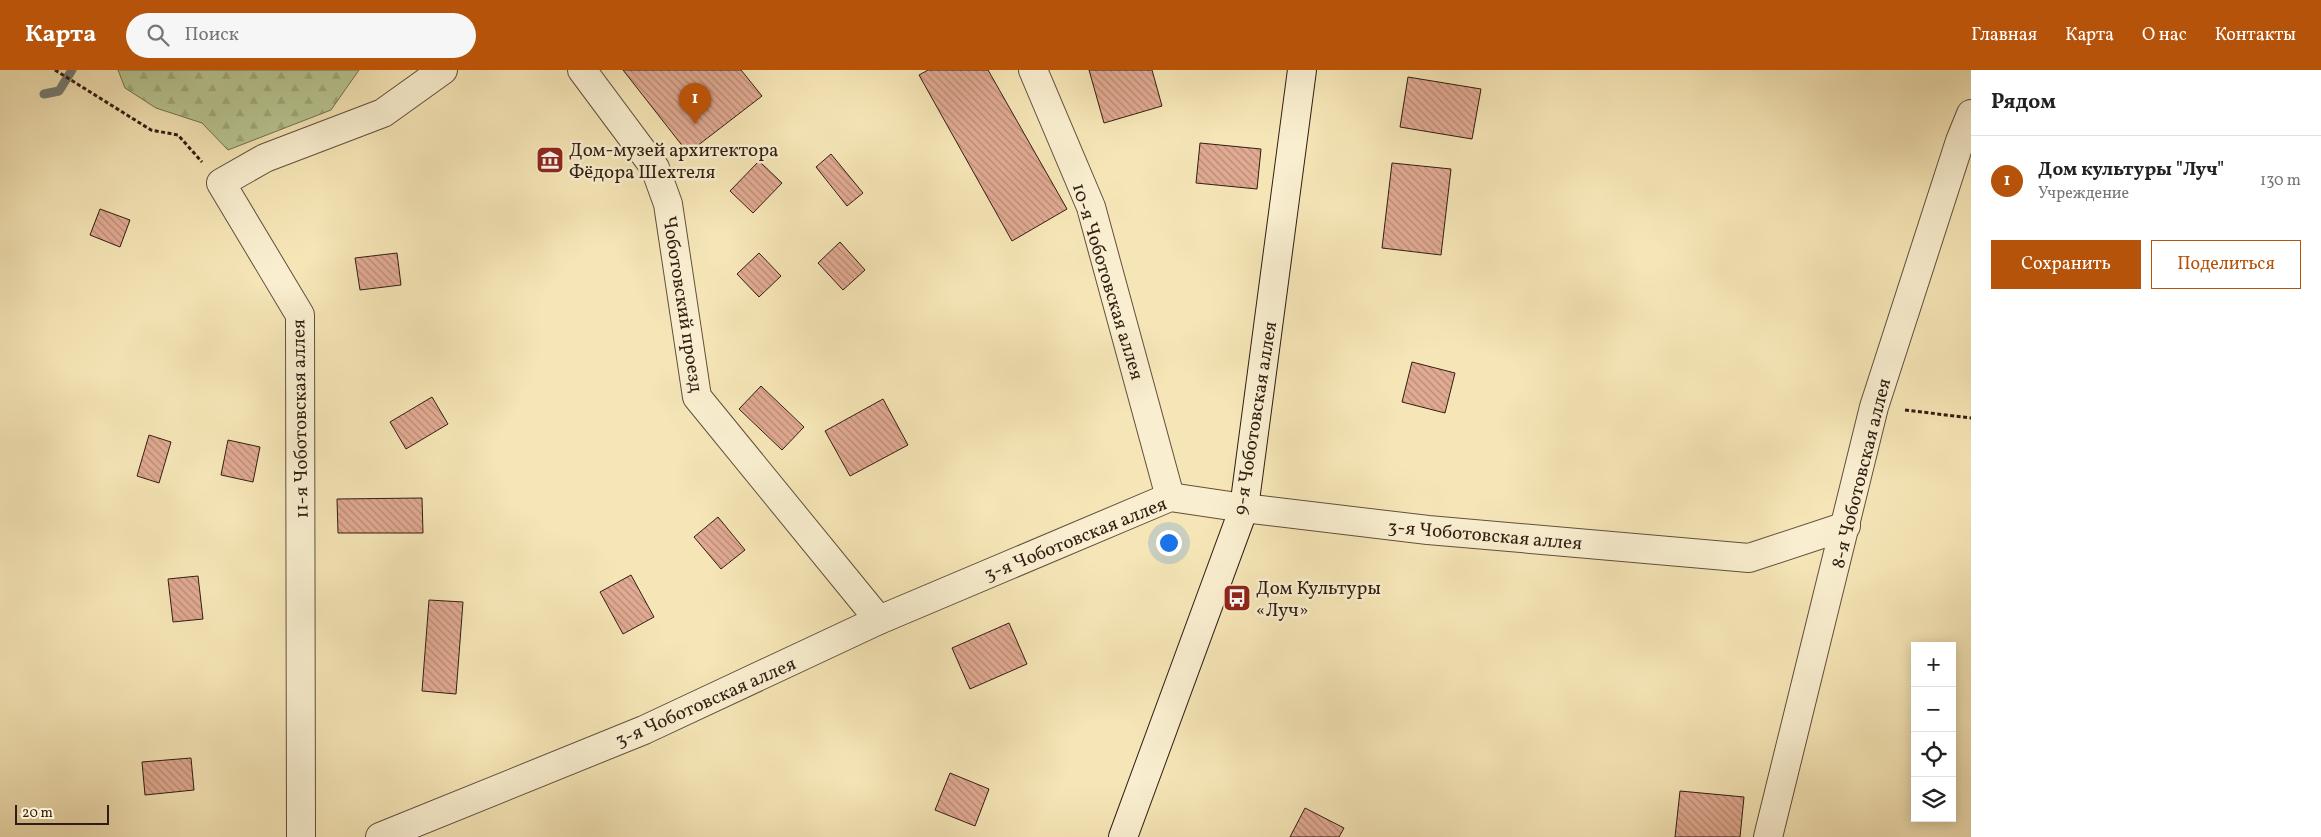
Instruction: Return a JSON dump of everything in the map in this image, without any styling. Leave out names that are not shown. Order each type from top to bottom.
[{"type":"street","points":[[221,183],[265,158],[383,113],[443,70]]},
{"type":"street","name":"Чоботовский проезд","points":[[582,70],[655,168],[662,186],[668,204],[697,397],[879,620]]},
{"type":"street","name":"10-я Чоботовская аллея","points":[[1033,70],[1091,207],[1170,497]]},
{"type":"street","name":"9-я Чоботовская аллея","points":[[1123,837],[1244,508],[1302,70]]},
{"type":"street","name":"8-я Чоботовская аллея","points":[[1768,837],[1874,407],[1960,141],[1971,114]]},
{"type":"street","name":"11-я Чоботовская аллея","points":[[221,183],[300,315],[301,837]]},
{"type":"street","name":"3-я Чоботовская аллея","points":[[380,837],[644,730],[879,620],[1170,497],[1244,508],[1428,530],[1749,558],[1846,526]]},
{"type":"path","points":[[54,70],[77,86],[151,130],[178,135],[221,183]]},
{"type":"path","points":[[1874,407],[1971,418]]},
{"type":"green space","points":[[118,70],[359,70],[331,110],[228,150],[202,123],[156,108],[125,88]]},
{"type":"building","points":[[623,70],[741,70],[762,96],[688,153]]},
{"type":"building","points":[[928,70],[988,70],[1067,209],[1012,241],[919,75]]},
{"type":"building","points":[[1089,70],[1152,70],[1162,106],[1104,123]]},
{"type":"building","points":[[1408,77],[1481,89],[1472,139],[1400,127]]},
{"type":"building","points":[[1200,143],[1261,149],[1257,189],[1196,183]]},
{"type":"building","points":[[831,154],[863,193],[847,206],[816,167]]},
{"type":"building","points":[[759,161],[782,183],[753,213],[730,191]]},
{"type":"building","points":[[1392,163],[1451,169],[1441,255],[1382,248]]},
{"type":"building","points":[[100,209],[130,220],[120,247],[90,235]]},
{"type":"building","points":[[840,242],[865,270],[843,290],[818,263]]},
{"type":"building","points":[[397,253],[401,285],[360,290],[355,258]]},
{"type":"building","points":[[759,253],[781,276],[759,297],[737,274]]},
{"type":"building","points":[[1412,362],[1455,373],[1445,413],[1402,402]]},
{"type":"building","points":[[761,386],[804,427],[782,450],[739,409]]},
{"type":"building","points":[[432,397],[448,424],[406,449],[390,422]]},
{"type":"building","points":[[883,399],[908,445],[850,476],[825,431]]},
{"type":"building","points":[[149,435],[171,442],[159,483],[137,476]]},
{"type":"building","points":[[228,440],[260,447],[253,482],[221,475]]},
{"type":"building","points":[[422,498],[423,533],[338,533],[337,499]]},
{"type":"building","points":[[718,517],[745,550],[721,569],[694,537]]},
{"type":"building","points":[[631,575],[654,617],[623,634],[600,592]]},
{"type":"building","points":[[198,576],[203,619],[173,622],[168,579]]},
{"type":"building","points":[[429,600],[463,602],[456,694],[422,691]]},
{"type":"building","points":[[1009,623],[1027,664],[970,689],[952,648]]},
{"type":"building","points":[[191,758],[194,790],[145,795],[142,762]]},
{"type":"building","points":[[950,773],[989,789],[975,826],[935,810]]},
{"type":"building","points":[[1680,791],[1744,797],[1740,837],[1675,837]]},
{"type":"building","points":[[1305,808],[1344,828],[1339,837],[1290,837]]},
{"type":"waterway","points":[[44,94],[59,91],[72,70]]},
{"type":"place","name":"Дом культуры \"Луч\"","points":[[695,124]]},
{"type":"place","name":"Дом-музей архитектора Фёдора Шехтеля","points":[[550,160]]},
{"type":"place","name":"Дом Культуры «Луч»","points":[[1237,598]]}]
